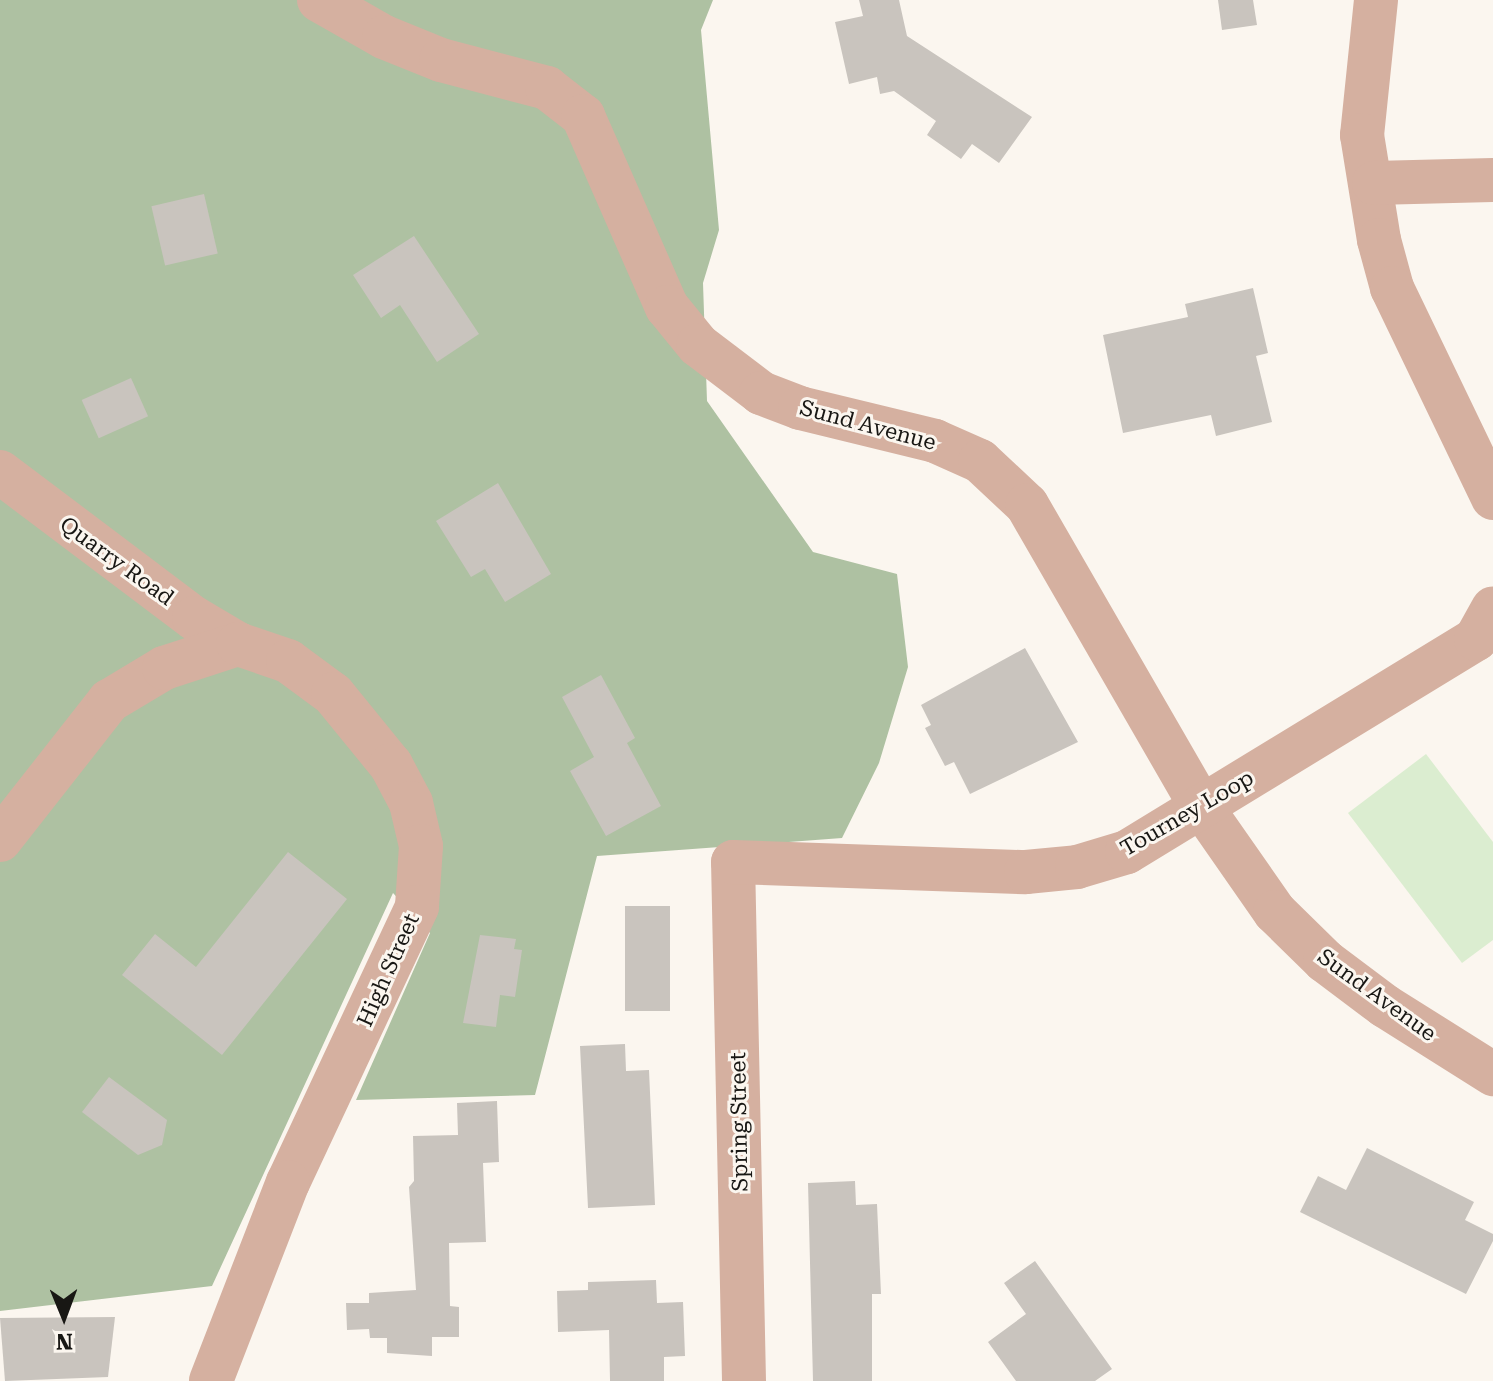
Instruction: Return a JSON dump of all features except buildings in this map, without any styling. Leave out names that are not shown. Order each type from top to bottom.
[{"type":"street","name":"Sund Avenue","points":[[319,0],[384,37],[441,60],[547,88],[583,116],[667,307],[698,345],[761,393],[800,408],[935,441],[980,461],[1027,505],[1201,806],[1275,912],[1325,961],[1385,1006],[1493,1074]]},
{"type":"street","points":[[1376,0],[1362,135],[1374,183],[1379,240],[1392,288],[1493,498]]},
{"type":"street","points":[[1374,183],[1493,180]]},
{"type":"street","name":"Quarry Road","points":[[0,472],[194,618],[238,644]]},
{"type":"street","name":"Tourney Loop","points":[[733,862],[1026,872],[1077,867],[1127,852],[1476,639],[1493,608]]},
{"type":"street","points":[[0,840],[109,701],[164,668],[238,644]]},
{"type":"street","name":"High Street","points":[[211,1381],[288,1182],[417,907],[421,846],[411,803],[391,765],[333,694],[288,661],[238,644]]},
{"type":"street","name":"Spring Street","points":[[733,862],[744,1381]]},
{"type":"green space","points":[[0,0],[713,0],[701,30],[719,230],[703,283],[707,401],[813,552],[897,574],[908,667],[879,763],[842,838],[597,856],[535,1095],[356,1100],[430,933],[393,893],[212,1286],[0,1311]]},
{"type":"green space","points":[[1426,754],[1493,842],[1493,940],[1462,963],[1348,813]]}]
